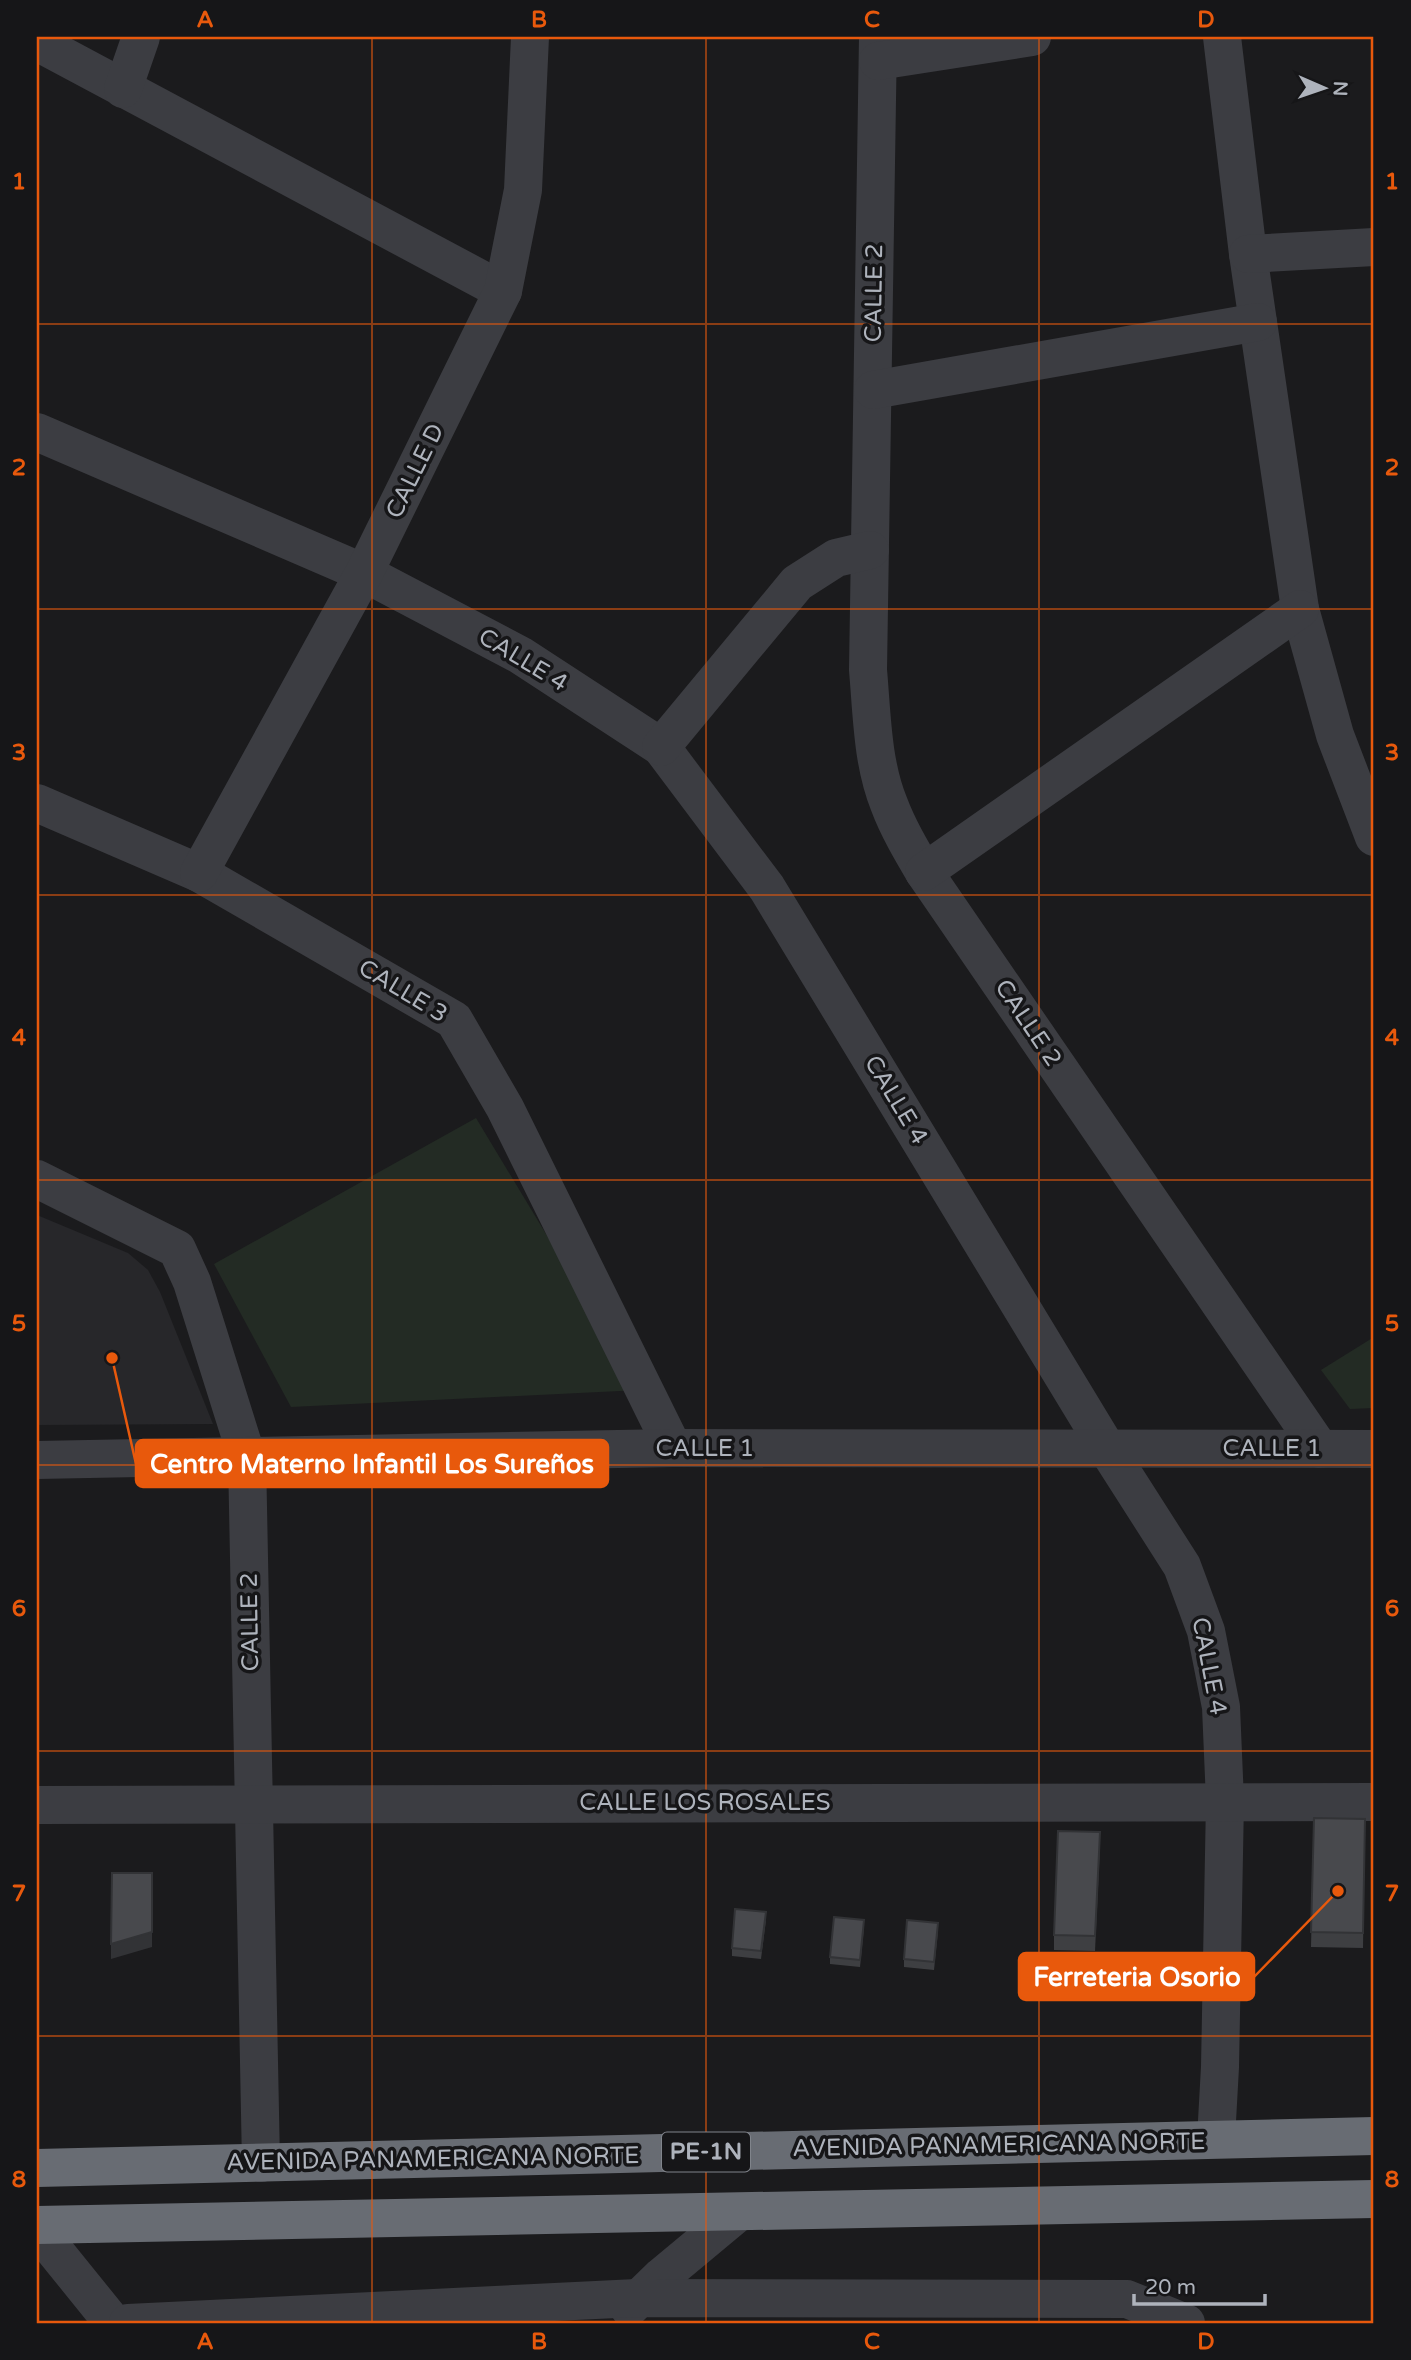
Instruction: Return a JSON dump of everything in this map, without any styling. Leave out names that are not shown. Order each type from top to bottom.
[{"type":"highway","name":"AVENIDA PANAMERICANA NORTE","points":[[37,2168],[1374,2136]]},
{"type":"highway","points":[[37,2227],[1374,2199]]},
{"type":"street","points":[[123,89],[141,37]]},
{"type":"street","name":"CALLE D","points":[[199,873],[364,573],[503,291],[523,190],[530,37]]},
{"type":"street","points":[[878,49],[1032,37]]},
{"type":"street","points":[[1222,37],[1248,254],[1300,609],[1335,735],[1374,837]]},
{"type":"street","points":[[37,42],[503,291]]},
{"type":"street","name":"CALLE 2","points":[[878,49],[868,670],[875,749],[888,802],[905,841],[924,872],[1320,1449]]},
{"type":"street","points":[[1248,254],[1374,247]]},
{"type":"street","points":[[873,390],[1258,322]]},
{"type":"street","name":"CALLE 4","points":[[37,432],[364,573],[520,655],[662,747],[767,888],[1106,1447],[1182,1566],[1206,1631],[1221,1707],[1225,1801],[1216,2139]]},
{"type":"street","points":[[662,747],[797,583],[836,558],[870,550]]},
{"type":"street","points":[[924,872],[1300,609]]},
{"type":"street","name":"CALLE 3","points":[[37,803],[199,873],[454,1020],[505,1108],[673,1448]]},
{"type":"street","name":"CALLE 2","points":[[37,1179],[177,1249],[192,1282],[247,1457],[261,2163]]},
{"type":"street","name":"CALLE 1","points":[[37,1460],[673,1448],[1374,1449]]},
{"type":"street","name":"CALLE LOS ROSALES","points":[[37,1805],[1374,1802]]},
{"type":"street","points":[[627,2311],[739,2212]]},
{"type":"street","points":[[37,2227],[113,2323]]},
{"type":"street","points":[[128,2323],[1127,2299],[1186,2323]]},
{"type":"shaded area","points":[[476,1118],[640,1390],[291,1407],[214,1264]]},
{"type":"shaded area","points":[[37,1215],[128,1253],[148,1270],[160,1292],[213,1424],[37,1425]]},
{"type":"shaded area","points":[[1374,1337],[1374,1408],[1350,1409],[1321,1370]]},
{"type":"building","points":[[1314,1818],[1365,1819],[1363,1933],[1311,1932]]},
{"type":"building","points":[[1058,1831],[1100,1832],[1095,1936],[1054,1935]]},
{"type":"building","points":[[112,1873],[152,1873],[152,1932],[111,1944]]},
{"type":"building","points":[[735,1909],[766,1912],[761,1951],[732,1948]]},
{"type":"building","points":[[834,1917],[864,1920],[860,1960],[830,1957]]},
{"type":"building","points":[[907,1920],[938,1923],[934,1962],[904,1959]]},
{"type":"place","name":"Centro Materno Infantil Los Sureños","points":[[112,1358]]},
{"type":"place","name":"Ferreteria Osorio","points":[[1338,1891]]}]
